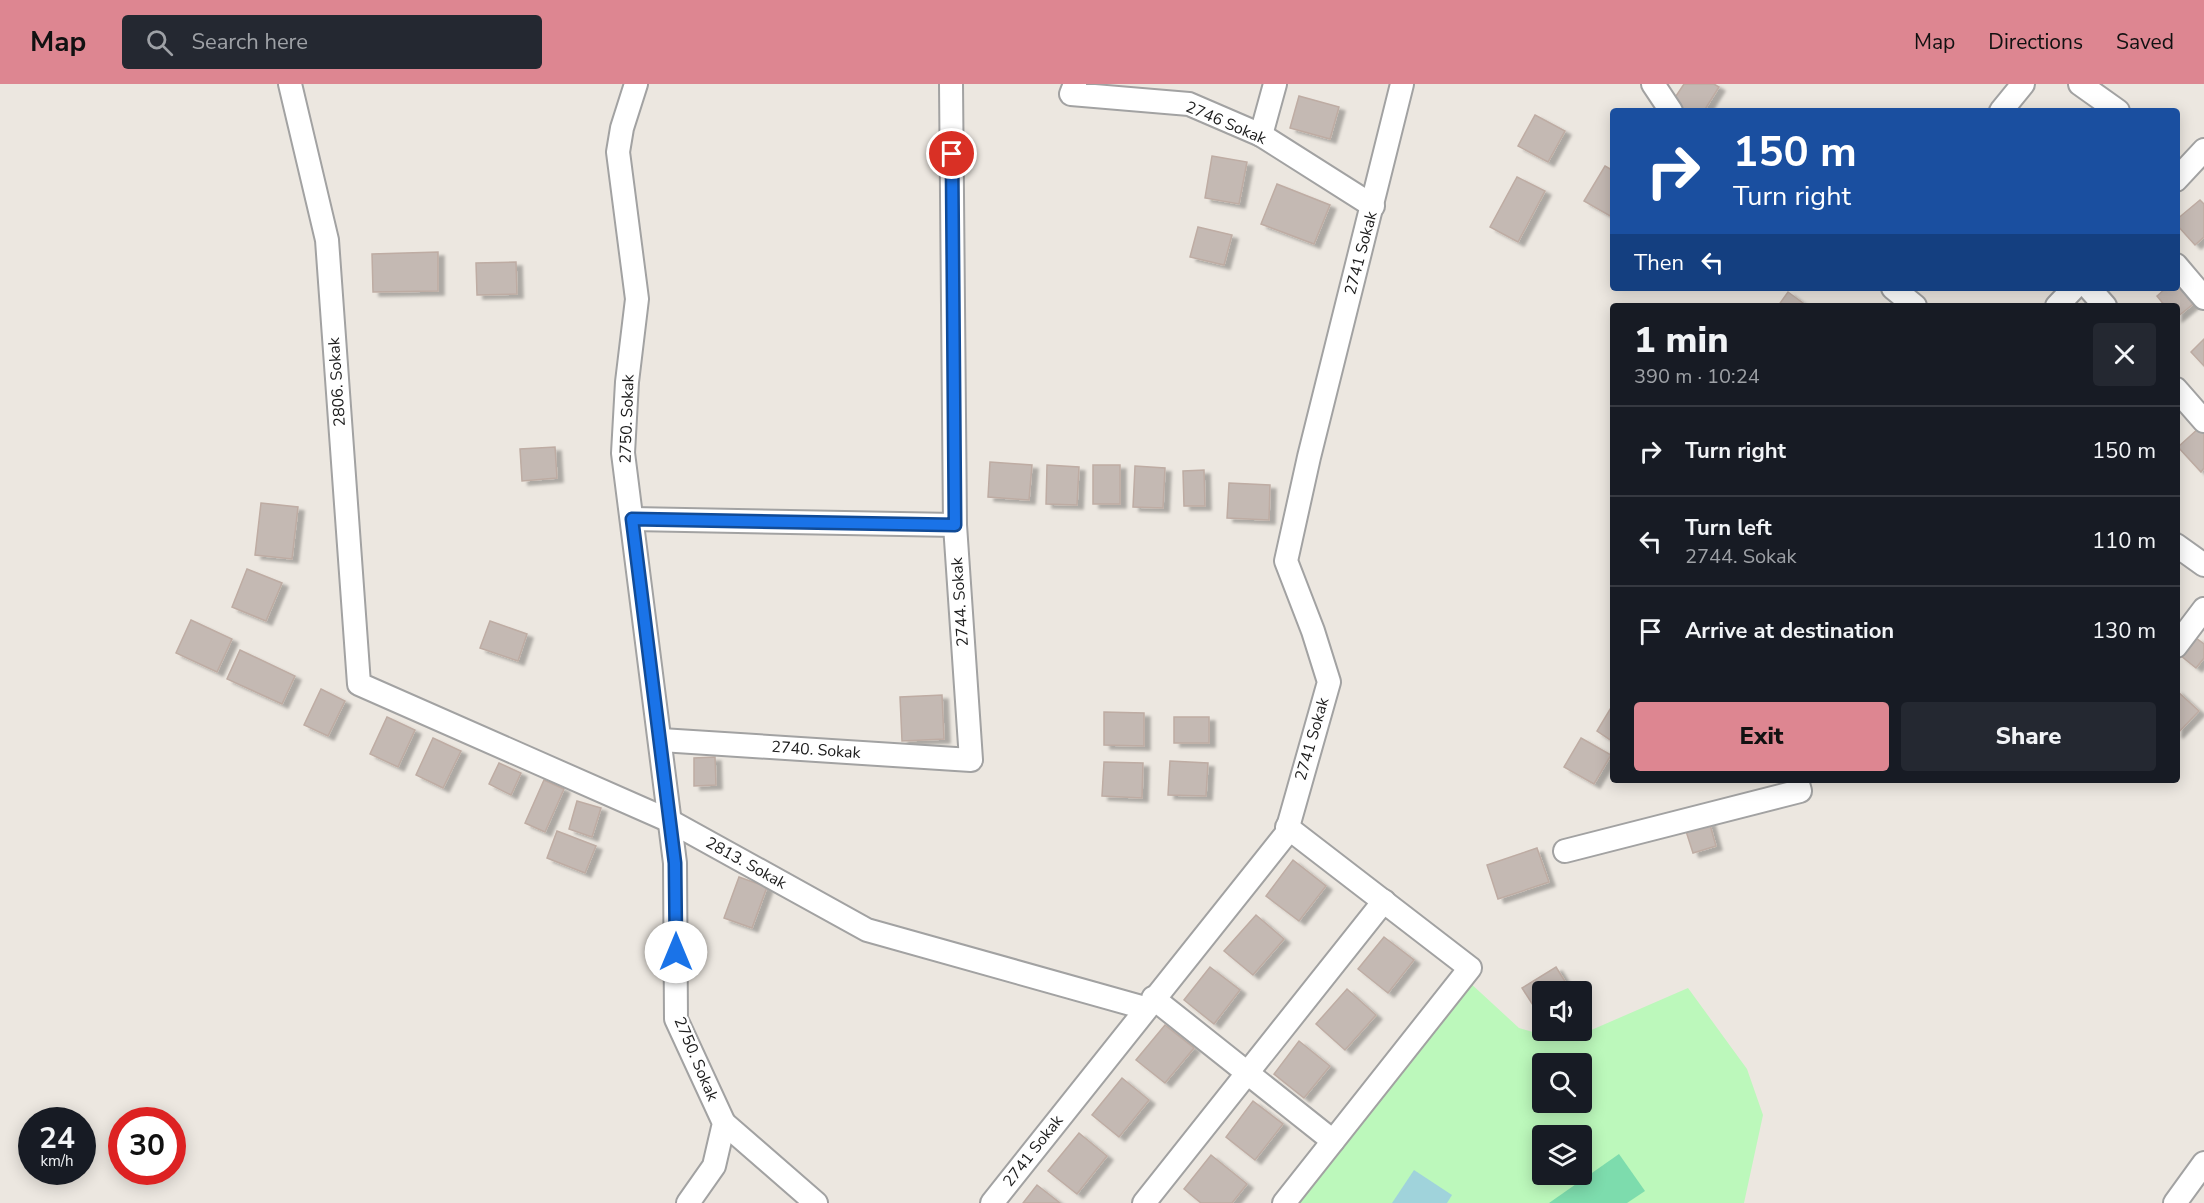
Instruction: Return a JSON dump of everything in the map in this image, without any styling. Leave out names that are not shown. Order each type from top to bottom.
[{"type":"street","name":"2806. Sokak","points":[[290,84],[327,240],[359,684]]},
{"type":"street","points":[[615,84],[633,92]]},
{"type":"street","name":"2744. Sokak","points":[[951,84],[955,525],[971,760]]},
{"type":"street","name":"2746 Sokak","points":[[1075,84],[1071,94],[1189,104],[1261,135],[1373,207]]},
{"type":"street","points":[[1261,135],[1275,84]]},
{"type":"street","name":"2741 Sokak","points":[[992,1203],[1149,1003],[1286,834],[1329,682],[1313,631],[1286,561],[1332,364],[1402,84]]},
{"type":"street","points":[[1653,84],[1669,108]]},
{"type":"street","points":[[2003,108],[2023,84]]},
{"type":"street","points":[[2080,84],[2114,108]]},
{"type":"street","name":"2750. Sokak","points":[[633,92],[618,152],[637,299],[627,382],[623,453],[675,863],[676,1019],[724,1123]]},
{"type":"street","points":[[2180,173],[2191,155]]},
{"type":"street","points":[[2180,270],[2204,298]]},
{"type":"street","points":[[1897,291],[1911,303]]},
{"type":"street","points":[[2059,303],[2071,291]]},
{"type":"street","points":[[2092,291],[2102,303]]},
{"type":"street","points":[[2180,394],[2204,421]]},
{"type":"street","points":[[632,519],[955,525]]},
{"type":"street","points":[[2180,548],[2204,566]]},
{"type":"street","points":[[2180,641],[2204,609]]},
{"type":"street","name":"2813. Sokak","points":[[359,684],[670,821],[867,930],[1149,1003]]},
{"type":"street","name":"2740. Sokak","points":[[661,740],[971,760]]},
{"type":"street","points":[[1565,851],[1800,791],[1798,783]]},
{"type":"street","points":[[1284,1203],[1470,968],[1287,827]]},
{"type":"street","points":[[1144,1203],[1384,901]]},
{"type":"street","points":[[1149,1003],[1247,1073],[1333,1141]]},
{"type":"street","points":[[688,1203],[714,1166],[724,1123],[816,1203]]},
{"type":"street","points":[[2175,1203],[2204,1162]]},
{"type":"green space","points":[[1468,981],[1519,1028],[1532,1032],[1532,1041],[1592,1041],[1592,1030],[1688,988],[1747,1069],[1763,1115],[1744,1203],[1294,1203]]},
{"type":"green space","points":[[1619,1154],[1645,1191],[1627,1203],[1549,1203],[1575,1185],[1592,1185],[1592,1173]]},
{"type":"water","points":[[1414,1170],[1452,1195],[1447,1203],[1392,1203]]},
{"type":"building","points":[[1684,84],[1714,84],[1719,87],[1706,108],[1682,108],[1672,102]]},
{"type":"building","points":[[1299,96],[1339,107],[1330,139],[1290,128]]},
{"type":"building","points":[[1535,115],[1565,131],[1548,162],[1518,146]]},
{"type":"building","points":[[1212,156],[1247,162],[1239,204],[1205,198]]},
{"type":"building","points":[[1605,166],[1610,169],[1610,216],[1584,201]]},
{"type":"building","points":[[1517,177],[1545,191],[1518,242],[1490,227]]},
{"type":"building","points":[[1277,184],[1330,205],[1314,244],[1261,224]]},
{"type":"building","points":[[2200,200],[2204,204],[2204,237],[2195,245],[2180,228],[2180,217]]},
{"type":"building","points":[[1198,227],[1232,235],[1224,265],[1190,257]]},
{"type":"building","points":[[438,252],[438,291],[373,292],[372,254]]},
{"type":"building","points":[[516,262],[517,294],[477,295],[476,263]]},
{"type":"building","points":[[2180,283],[2197,301],[2180,315],[2180,303],[2163,303],[2157,296],[2163,291],[2180,291]]},
{"type":"building","points":[[1788,292],[1803,303],[1780,303]]},
{"type":"building","points":[[2204,339],[2204,366],[2191,352]]},
{"type":"building","points":[[2200,427],[2204,431],[2204,468],[2201,472],[2180,449],[2180,445]]},
{"type":"building","points":[[555,447],[557,478],[522,481],[520,449]]},
{"type":"building","points":[[990,462],[1032,465],[1029,500],[988,497]]},
{"type":"building","points":[[1047,465],[1079,467],[1077,505],[1046,504]]},
{"type":"building","points":[[1093,465],[1120,465],[1120,504],[1093,504]]},
{"type":"building","points":[[1135,466],[1165,468],[1163,508],[1133,507]]},
{"type":"building","points":[[1204,470],[1205,506],[1184,506],[1183,471]]},
{"type":"building","points":[[1229,483],[1270,485],[1269,520],[1227,518]]},
{"type":"building","points":[[261,503],[298,507],[292,559],[255,555]]},
{"type":"building","points":[[247,569],[282,583],[266,621],[232,607]]},
{"type":"building","points":[[191,620],[232,639],[217,672],[176,653]]},
{"type":"building","points":[[490,621],[527,634],[518,661],[480,648]]},
{"type":"building","points":[[2196,638],[2204,644],[2204,658],[2196,668],[2181,656]]},
{"type":"building","points":[[240,650],[295,676],[282,704],[227,679]]},
{"type":"building","points":[[321,689],[345,701],[328,736],[304,725]]},
{"type":"building","points":[[2180,694],[2199,711],[2180,731]]},
{"type":"building","points":[[942,695],[944,739],[902,741],[900,697]]},
{"type":"building","points":[[1610,709],[1610,740],[1597,731]]},
{"type":"building","points":[[1104,712],[1144,713],[1144,746],[1104,745]]},
{"type":"building","points":[[387,717],[415,730],[398,767],[370,754]]},
{"type":"building","points":[[1174,717],[1209,717],[1209,743],[1174,743]]},
{"type":"building","points":[[433,738],[461,751],[443,788],[416,775]]},
{"type":"building","points":[[1581,738],[1610,754],[1594,784],[1564,767]]},
{"type":"building","points":[[715,757],[716,785],[694,786],[694,758]]},
{"type":"building","points":[[1170,761],[1208,763],[1206,796],[1168,795]]},
{"type":"building","points":[[1104,762],[1143,763],[1142,798],[1102,796]]},
{"type":"building","points":[[499,763],[521,773],[511,795],[489,784]]},
{"type":"building","points":[[544,780],[564,789],[545,832],[525,823]]},
{"type":"building","points":[[577,801],[601,808],[592,837],[569,829]]},
{"type":"building","points":[[1709,821],[1716,846],[1693,853],[1685,828]]},
{"type":"building","points":[[557,831],[596,846],[585,873],[547,858]]},
{"type":"building","points":[[1537,848],[1549,882],[1498,899],[1487,865]]},
{"type":"building","points":[[1293,860],[1326,886],[1299,921],[1266,896]]},
{"type":"building","points":[[739,877],[767,887],[752,928],[724,918]]},
{"type":"building","points":[[1256,915],[1284,939],[1253,975],[1224,951]]},
{"type":"building","points":[[1384,937],[1414,960],[1388,993],[1358,969]]},
{"type":"building","points":[[1210,967],[1240,990],[1214,1024],[1184,1000]]},
{"type":"building","points":[[1556,967],[1565,981],[1533,981]]},
{"type":"building","points":[[1532,982],[1532,1004],[1522,988]]},
{"type":"building","points":[[1347,989],[1376,1015],[1345,1050],[1316,1024]]},
{"type":"building","points":[[1165,1025],[1194,1048],[1165,1083],[1136,1060]]},
{"type":"building","points":[[1299,1041],[1330,1066],[1304,1098],[1274,1074]]},
{"type":"building","points":[[1122,1078],[1149,1100],[1119,1137],[1092,1115]]},
{"type":"building","points":[[1253,1101],[1283,1124],[1255,1160],[1226,1137]]},
{"type":"building","points":[[1079,1133],[1107,1156],[1077,1194],[1048,1171]]},
{"type":"building","points":[[1211,1155],[1247,1184],[1232,1203],[1201,1203],[1184,1189]]},
{"type":"building","points":[[1037,1185],[1060,1203],[1023,1203]]},
{"type":"route","points":[[676,952],[675,863],[632,519],[955,525],[952,154]]}]
